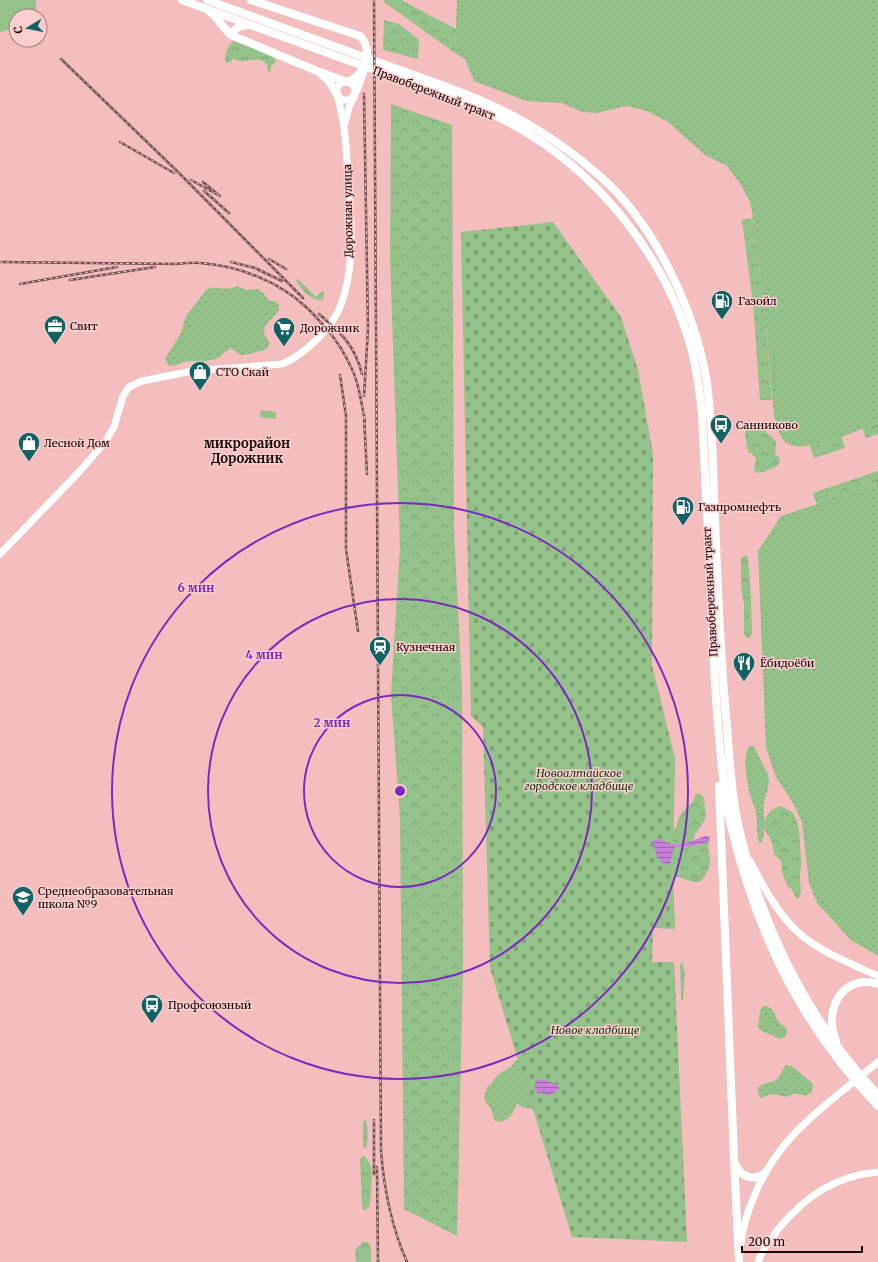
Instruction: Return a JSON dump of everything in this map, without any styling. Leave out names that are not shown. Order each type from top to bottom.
[{"type":"highway","name":"Правобережный тракт","points":[[182,0],[207,2],[389,71],[484,102],[511,115],[555,141],[614,189],[630,209],[659,252],[672,275],[682,300],[699,348],[706,379],[710,416],[721,661],[720,703],[737,819],[756,886],[780,950],[806,999],[842,1053],[878,1095]]},
{"type":"highway","points":[[251,0],[360,36],[364,40],[368,52],[354,95]]},
{"type":"highway","name":"Правобережный тракт","points":[[207,2],[248,25],[348,56]]},
{"type":"highway","points":[[207,2],[225,30],[231,35],[347,82],[355,78],[363,69]]},
{"type":"highway","points":[[231,35],[239,26],[248,25]]},
{"type":"highway","points":[[317,71],[329,81],[337,95]]},
{"type":"highway","name":"Правобережный тракт","points":[[389,71],[508,122],[550,148],[591,183],[621,216],[650,257],[672,298],[685,330],[696,366],[702,414],[724,787],[730,821],[748,889],[761,924],[784,976],[816,1030],[835,1057],[857,1084],[878,1106]]},
{"type":"highway","points":[[650,257],[638,233],[611,198],[610,193],[615,195],[659,252]]},
{"type":"highway","points":[[720,703],[734,1158],[739,1262]]},
{"type":"highway","points":[[842,1053],[832,1027],[835,1002],[843,991],[855,984],[864,982],[878,984]]},
{"type":"highway","points":[[734,1158],[738,1170],[749,1178],[760,1177],[765,1173]]},
{"type":"street","points":[[342,82],[347,82],[354,87],[354,95],[348,110],[345,130],[336,90],[342,82]]},
{"type":"street","points":[[337,95],[341,100],[346,101],[351,99],[354,95]]},
{"type":"street","name":"Дорожная улица","points":[[0,554],[79,472],[105,442],[114,427],[123,396],[129,386],[142,381],[192,371],[282,364],[295,358],[322,333],[334,319],[343,298],[350,252],[350,216],[345,130]]},
{"type":"street","points":[[746,851],[765,888],[793,927],[812,942],[878,976]]},
{"type":"street","points":[[739,1262],[740,1245],[744,1225],[755,1193],[778,1152],[794,1133],[877,1063]]},
{"type":"street","points":[[758,1262],[765,1247],[787,1219],[812,1196],[833,1183],[846,1178],[878,1172]]},
{"type":"green space","points":[[0,0],[32,0],[32,8],[8,8],[8,30],[0,32]]},
{"type":"green space","points":[[30,0],[36,0],[36,8],[30,8]]},
{"type":"green space","points":[[384,0],[401,0],[456,29],[455,53],[384,2]]},
{"type":"green space","points":[[457,0],[878,0],[878,423],[810,446],[791,445],[784,441],[774,416],[764,303],[750,202],[741,185],[727,166],[705,155],[668,122],[647,111],[626,106],[597,113],[582,112],[562,103],[526,101],[474,81],[465,59],[455,53]]},
{"type":"green space","points":[[384,20],[399,24],[419,40],[418,59],[383,50]]},
{"type":"green space","points":[[233,41],[274,57],[276,62],[271,66],[271,71],[268,72],[265,62],[260,60],[242,61],[234,59],[227,63],[225,61],[226,52],[229,45]]},
{"type":"green space","points":[[391,104],[452,125],[454,531],[462,688],[463,968],[457,1236],[404,1209],[400,818],[391,695],[400,546],[390,258]]},
{"type":"green space","points":[[753,218],[764,303],[772,400],[760,400],[753,303],[742,220]]},
{"type":"green space","name":"Новоалтайское городское кладбище","points":[[553,222],[621,317],[638,370],[653,454],[652,665],[675,758],[673,875],[675,929],[653,928],[652,962],[674,962],[687,1242],[572,1237],[490,968],[483,727],[471,716],[461,232]]},
{"type":"green space","points":[[298,279],[316,297],[322,291],[324,293],[323,299],[315,299],[307,294],[296,281]]},
{"type":"green space","points":[[237,286],[246,290],[258,289],[269,301],[275,301],[279,305],[279,310],[265,326],[264,334],[270,343],[267,348],[258,352],[242,355],[231,348],[215,359],[204,361],[187,361],[169,366],[165,359],[181,333],[186,316],[207,289],[233,288]]},
{"type":"green space","points":[[261,410],[276,412],[275,419],[260,417]]},
{"type":"green space","points":[[878,423],[878,434],[866,438],[862,428]]},
{"type":"green space","points":[[759,425],[765,427],[767,433],[776,441],[775,455],[778,456],[780,461],[774,468],[757,473],[754,470],[756,458],[748,452],[745,435],[746,430],[750,427]]},
{"type":"green space","points":[[841,436],[845,448],[814,458],[810,446]]},
{"type":"green space","points":[[878,471],[878,484],[817,505],[813,493]]},
{"type":"green space","points":[[878,484],[878,956],[851,940],[817,903],[809,883],[802,822],[793,803],[775,775],[766,747],[758,551],[781,516]]},
{"type":"green space","points":[[746,555],[748,558],[751,597],[752,632],[749,638],[745,636],[744,632],[744,604],[741,587],[741,558]]},
{"type":"green space","points":[[749,746],[754,746],[767,772],[769,780],[764,802],[764,835],[760,844],[757,832],[756,813],[750,795],[745,763]]},
{"type":"green space","points":[[699,793],[704,798],[706,815],[704,822],[695,834],[694,840],[681,844],[671,844],[671,829],[676,828],[679,817],[692,803],[696,794]]},
{"type":"green space","points":[[781,806],[792,812],[799,829],[801,892],[799,898],[796,898],[791,888],[788,887],[782,872],[781,861],[774,854],[772,842],[764,828],[764,821],[771,810]]},
{"type":"green space","points":[[709,842],[708,848],[710,865],[700,882],[694,882],[671,875],[672,850],[675,847],[693,846]]},
{"type":"green space","points":[[680,963],[683,964],[685,973],[683,1000],[681,1000]]},
{"type":"green space","points":[[763,1006],[770,1008],[774,1012],[779,1022],[787,1029],[786,1036],[780,1039],[763,1032],[758,1028],[760,1011]]},
{"type":"green space","points":[[523,1058],[533,1109],[525,1108],[517,1104],[514,1111],[506,1120],[499,1122],[495,1121],[490,1107],[484,1098],[487,1087],[498,1075],[509,1068],[515,1061]]},
{"type":"green space","points":[[786,1065],[792,1066],[813,1084],[812,1092],[805,1096],[800,1094],[792,1094],[787,1097],[772,1094],[760,1098],[757,1089],[758,1087],[776,1080]]},
{"type":"green space","points":[[364,1120],[366,1121],[368,1134],[367,1146],[365,1148],[363,1147]]},
{"type":"green space","points":[[363,1156],[366,1157],[371,1166],[372,1176],[370,1206],[365,1210],[363,1209],[362,1205],[360,1159]]},
{"type":"green space","points":[[363,1242],[367,1242],[370,1245],[371,1262],[356,1262],[355,1250]]},
{"type":"shaded area","points":[[708,836],[710,839],[709,842],[693,846],[675,847],[669,865],[661,862],[659,858],[657,858],[652,842],[653,840],[662,840],[671,844],[679,844]]},
{"type":"shaded area","points":[[542,1079],[558,1085],[559,1089],[551,1095],[538,1093],[535,1090],[535,1081]]},
{"type":"railway","points":[[374,0],[381,1151],[389,1208],[401,1248],[407,1262]]},
{"type":"railway","points":[[61,59],[177,171],[303,298]]},
{"type":"railway","points":[[364,94],[368,329],[364,396]]},
{"type":"railway","points":[[120,142],[174,173]]},
{"type":"railway","points":[[191,180],[220,196],[203,182]]},
{"type":"railway","points":[[204,191],[229,213]]},
{"type":"railway","points":[[269,259],[286,269]]},
{"type":"railway","points":[[0,262],[198,263],[230,267],[257,276],[270,282],[295,298],[312,312],[334,337],[356,378],[365,421]]},
{"type":"railway","points":[[231,262],[255,268],[282,281]]},
{"type":"railway","points":[[20,284],[117,267]]},
{"type":"railway","points":[[70,280],[155,267]]},
{"type":"railway","points":[[319,314],[346,340],[355,355],[362,374]]},
{"type":"railway","points":[[340,375],[346,416],[346,549],[358,631]]},
{"type":"railway","points":[[364,416],[367,474]]},
{"type":"railway","points":[[374,1120],[374,1174]]},
{"type":"railway","points":[[377,1167],[378,1262]]},
{"type":"place","name":"Газойл","points":[[722,320]]},
{"type":"place","name":"Свит","points":[[55,346]]},
{"type":"place","name":"Дорожник","points":[[284,348]]},
{"type":"place","name":"СТО Скай","points":[[200,392]]},
{"type":"place","name":"Санниково","points":[[721,444]]},
{"type":"place","name":"Лесной Дом","points":[[29,462]]},
{"type":"place","name":"Газпромнефть","points":[[683,526]]},
{"type":"place","name":"Кузнечная","points":[[380,666]]},
{"type":"place","name":"Ёбидоёби","points":[[744,682]]},
{"type":"place","name":"Среднеобразовательная школа №9","points":[[23,916]]},
{"type":"place","name":"Профсоюзный","points":[[152,1024]]},
{"type":"district","name":"микрорайон Дорожник","points":[[247,450]]},
{"type":"park label","name":"Новое кладбище","points":[[595,1030]]}]
